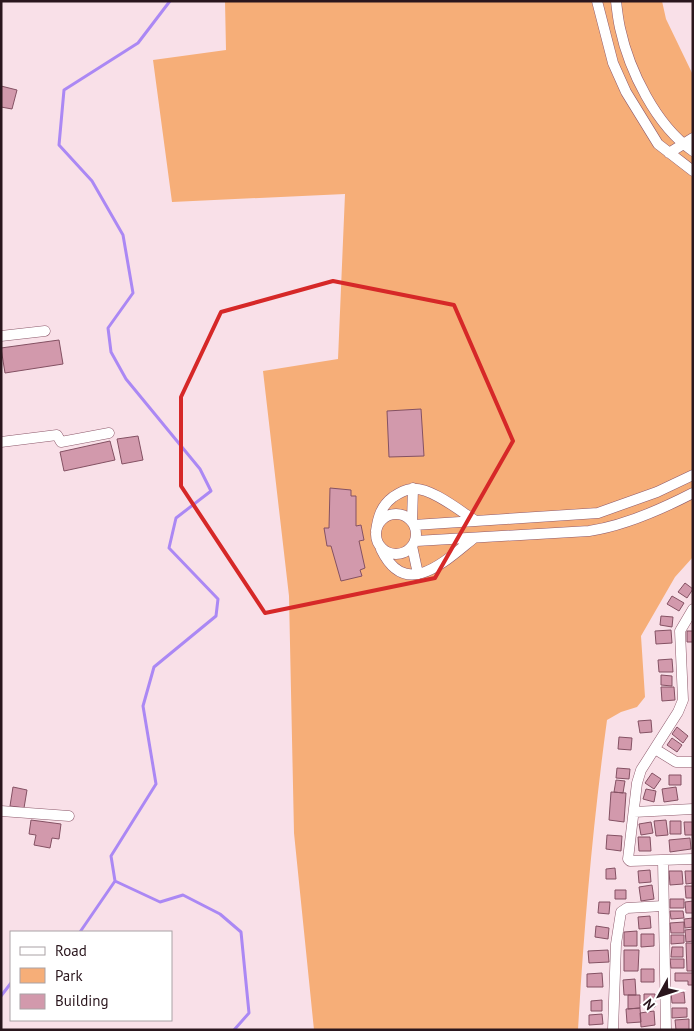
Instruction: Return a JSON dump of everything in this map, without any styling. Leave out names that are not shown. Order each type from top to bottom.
[{"type":"street","points":[[597,1],[613,63],[626,92],[658,144],[693,171]]},
{"type":"street","points":[[616,1],[620,28],[633,69],[650,102],[668,128],[688,141],[693,151]]},
{"type":"street","points":[[669,153],[688,141]]},
{"type":"street","points":[[1,336],[45,331]]},
{"type":"street","points":[[1,442],[57,435],[62,442],[109,433]]},
{"type":"street","points":[[376,531],[384,517],[394,514],[406,516],[413,523],[598,513],[657,492],[693,475]]},
{"type":"street","points":[[474,520],[452,505],[427,492],[413,488],[402,491],[388,501],[379,514],[376,539],[388,562],[396,570],[409,574],[418,574],[432,570],[474,538]]},
{"type":"street","points":[[413,488],[414,544],[418,574]]},
{"type":"street","points":[[381,548],[387,552],[397,554],[407,551],[414,544],[605,528],[672,503],[693,493]]},
{"type":"street","points":[[510,518],[512,536]]},
{"type":"street","points":[[693,609],[680,631],[683,700],[678,712],[641,770],[637,783],[629,860],[693,859]]},
{"type":"street","points":[[654,749],[676,762],[693,762]]},
{"type":"street","points":[[634,812],[693,809]]},
{"type":"street","points":[[1,812],[69,816]]},
{"type":"street","points":[[662,860],[666,1030]]},
{"type":"street","points":[[613,1030],[616,944],[621,912],[627,908],[663,906]]},
{"type":"highlighted area","points":[[333,281],[454,305],[513,441],[435,578],[265,613],[181,486],[181,397],[221,312]]},
{"type":"green space","points":[[225,1],[662,1],[666,19],[693,75],[693,557],[675,577],[641,636],[645,697],[637,707],[621,712],[607,720],[597,797],[578,1030],[314,1030],[294,833],[289,596],[263,371],[338,359],[345,194],[172,202],[153,60],[226,50]]},
{"type":"building","points":[[1,86],[17,90],[12,109],[1,107]]},
{"type":"building","points":[[59,340],[63,364],[5,373],[1,348]]},
{"type":"building","points":[[421,409],[424,456],[389,457],[387,411]]},
{"type":"building","points":[[138,436],[143,460],[122,464],[117,439]]},
{"type":"building","points":[[110,441],[115,460],[64,471],[60,452]]},
{"type":"building","points":[[330,488],[351,490],[351,496],[356,496],[356,526],[361,525],[364,540],[359,541],[365,568],[360,570],[362,576],[341,581],[331,546],[327,546],[324,528],[329,528]]},
{"type":"building","points":[[685,583],[693,589],[687,598],[678,592]]},
{"type":"building","points":[[672,596],[684,603],[679,611],[667,604]]},
{"type":"building","points":[[661,616],[673,617],[672,627],[660,625]]},
{"type":"building","points":[[671,630],[672,643],[656,644],[655,631]]},
{"type":"building","points":[[687,631],[693,631],[693,642],[687,642]]},
{"type":"building","points":[[672,659],[673,672],[659,672],[658,660]]},
{"type":"building","points":[[661,675],[672,676],[672,686],[661,685]]},
{"type":"building","points":[[661,687],[674,687],[675,700],[662,701]]},
{"type":"building","points":[[651,720],[652,732],[640,733],[638,721]]},
{"type":"building","points":[[677,727],[688,736],[683,743],[672,734]]},
{"type":"building","points":[[619,737],[632,738],[631,750],[618,749]]},
{"type":"building","points":[[672,738],[682,745],[677,752],[667,745]]},
{"type":"building","points":[[617,768],[630,769],[629,779],[616,778]]},
{"type":"building","points":[[652,773],[661,779],[654,789],[645,783]]},
{"type":"building","points":[[669,775],[681,775],[681,785],[669,785]]},
{"type":"building","points":[[616,780],[625,781],[623,793],[614,792]]},
{"type":"building","points":[[13,787],[27,790],[24,808],[10,806]]},
{"type":"building","points":[[676,787],[678,800],[664,802],[662,789]]},
{"type":"building","points":[[646,789],[656,791],[654,802],[643,799]]},
{"type":"building","points":[[611,792],[626,793],[624,822],[609,820]]},
{"type":"building","points":[[31,820],[61,824],[59,839],[52,838],[50,848],[34,845],[36,835],[29,834]]},
{"type":"building","points":[[666,820],[668,835],[656,836],[654,821]]},
{"type":"building","points":[[670,821],[681,821],[681,834],[670,834]]},
{"type":"building","points":[[651,822],[653,833],[641,835],[639,824]]},
{"type":"building","points":[[684,822],[693,822],[693,835],[685,835]]},
{"type":"building","points":[[607,835],[622,836],[621,851],[606,849]]},
{"type":"building","points":[[638,837],[650,837],[651,851],[639,851]]},
{"type":"building","points":[[690,838],[691,849],[670,852],[669,840]]},
{"type":"building","points":[[615,868],[616,879],[606,879],[606,869]]},
{"type":"building","points":[[650,870],[651,882],[639,883],[638,871]]},
{"type":"building","points":[[669,871],[682,871],[683,884],[670,885]]},
{"type":"building","points":[[685,871],[693,871],[693,883],[686,884]]},
{"type":"building","points":[[652,885],[654,899],[641,901],[639,887]]},
{"type":"building","points":[[685,886],[693,886],[693,898],[686,898]]},
{"type":"building","points":[[615,890],[626,890],[626,899],[615,899]]},
{"type":"building","points":[[670,899],[684,899],[684,908],[670,908]]},
{"type":"building","points":[[693,901],[693,913],[686,913],[685,902]]},
{"type":"building","points":[[599,902],[610,902],[609,914],[598,913]]},
{"type":"building","points":[[670,911],[683,911],[684,918],[671,919]]},
{"type":"building","points":[[650,916],[651,928],[639,929],[638,917]]},
{"type":"building","points":[[693,918],[693,927],[685,928],[684,919]]},
{"type":"building","points":[[684,922],[684,933],[671,933],[670,923]]},
{"type":"building","points":[[596,926],[609,928],[608,939],[595,937]]},
{"type":"building","points":[[693,929],[693,941],[686,942],[685,930]]},
{"type":"building","points":[[637,931],[637,946],[624,946],[624,932]]},
{"type":"building","points":[[641,934],[654,934],[654,946],[641,947]]},
{"type":"building","points":[[671,935],[684,935],[684,943],[671,944]]},
{"type":"building","points":[[686,943],[693,943],[693,971],[687,971]]},
{"type":"building","points":[[672,947],[683,947],[683,957],[671,957]]},
{"type":"building","points":[[608,950],[609,962],[589,963],[588,951]]},
{"type":"building","points":[[624,950],[639,950],[638,971],[624,971]]},
{"type":"building","points":[[670,959],[684,959],[684,968],[671,968]]},
{"type":"building","points":[[641,969],[654,969],[654,982],[641,982]]},
{"type":"building","points":[[602,973],[603,987],[587,987],[587,974]]},
{"type":"building","points":[[675,973],[693,973],[693,985],[688,985],[688,981],[675,981]]},
{"type":"building","points":[[635,979],[636,995],[624,995],[623,980]]},
{"type":"building","points":[[671,992],[684,992],[685,1003],[672,1003]]},
{"type":"building","points":[[644,994],[655,994],[655,1007],[644,1007]]},
{"type":"building","points":[[628,995],[640,995],[640,1008],[628,1009]]},
{"type":"building","points":[[602,1000],[602,1011],[591,1011],[591,1001]]},
{"type":"building","points":[[640,1008],[641,1022],[627,1023],[626,1009]]},
{"type":"building","points":[[672,1008],[687,1008],[687,1017],[672,1018]]},
{"type":"building","points":[[654,1011],[655,1025],[641,1027],[640,1013]]},
{"type":"building","points":[[602,1014],[603,1024],[589,1025],[589,1015]]},
{"type":"building","points":[[689,1019],[689,1030],[676,1030],[675,1020]]},
{"type":"waterway","points":[[170,1],[138,43],[64,90],[59,145],[92,181],[123,235],[133,293],[108,328],[111,352],[126,379],[200,469],[211,491],[176,518],[169,548],[218,599],[216,616],[154,667],[143,706],[156,784],[111,856],[115,881],[160,902],[183,895],[220,914],[241,932],[249,1013],[234,1030]]},
{"type":"waterway","points":[[81,931],[115,881]]},
{"type":"waterway","points":[[1,996],[10,984]]}]
